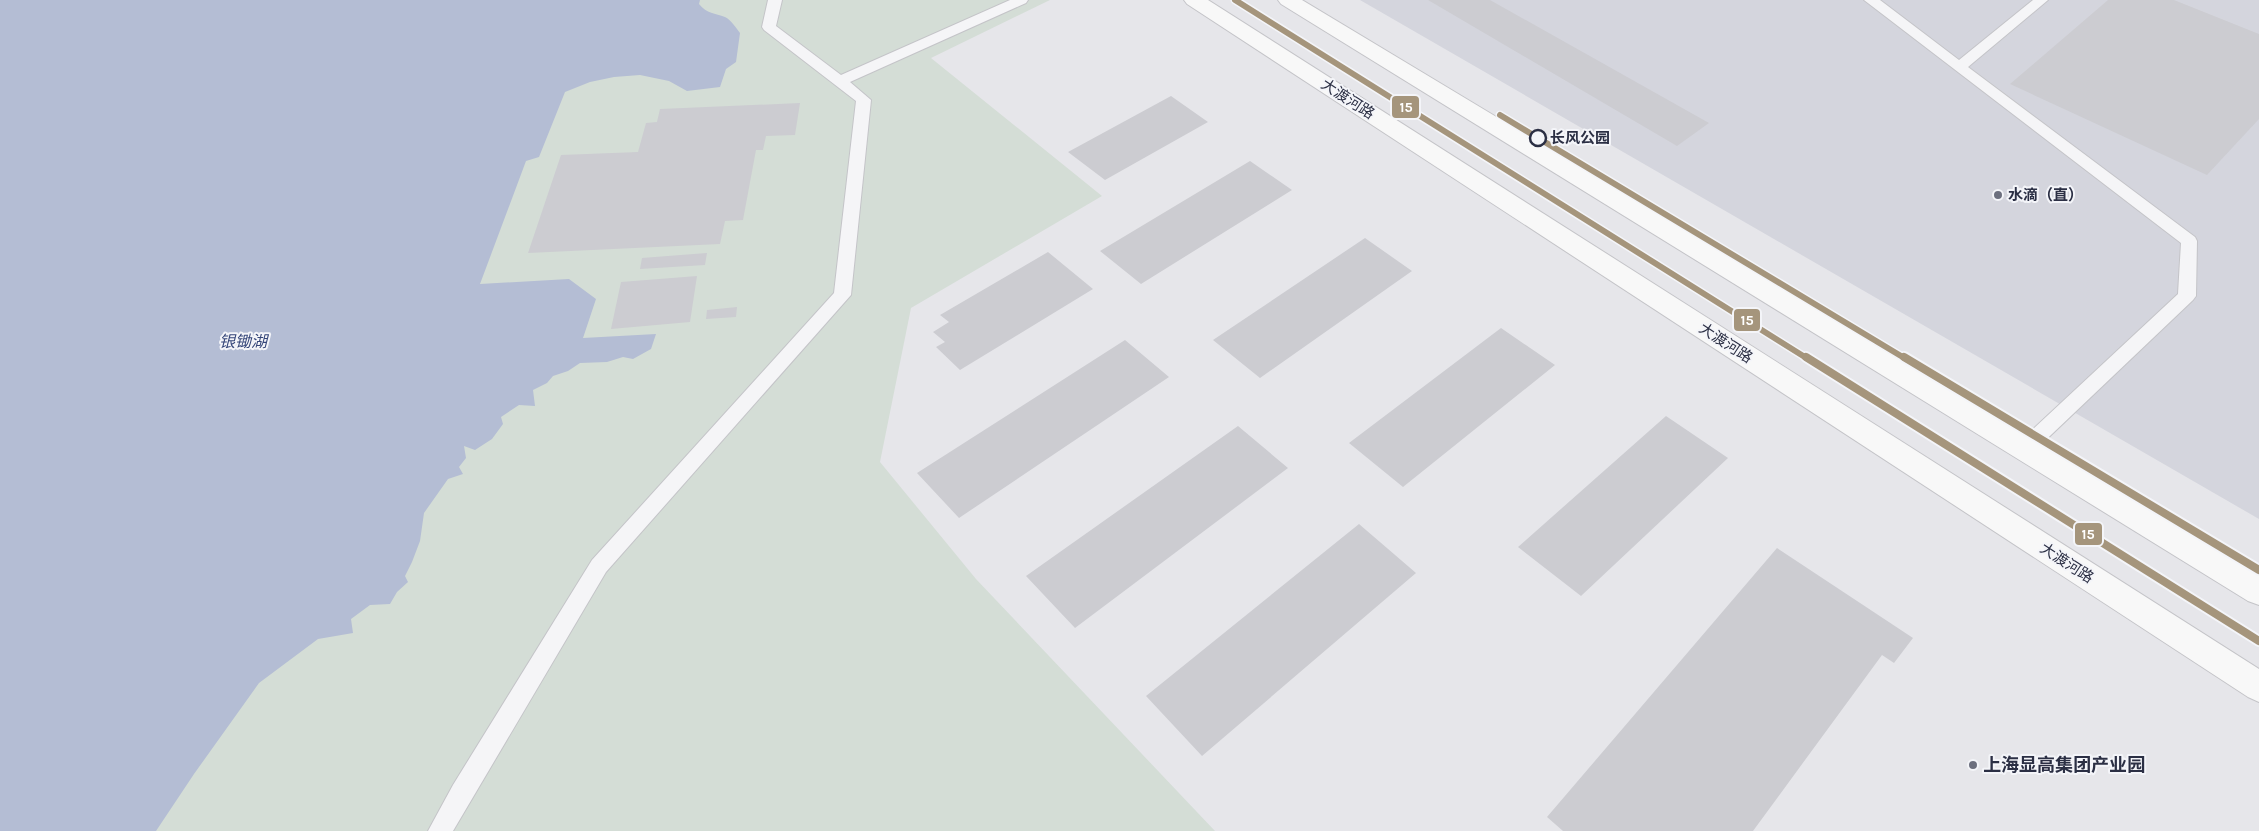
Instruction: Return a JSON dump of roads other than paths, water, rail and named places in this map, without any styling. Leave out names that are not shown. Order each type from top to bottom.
[{"type":"main road","name":"大渡河路","points":[[1194,0],[2259,687]]},
{"type":"main road","points":[[1288,0],[2259,592]]},
{"type":"lane","points":[[440,831],[461,793],[599,566],[842,295],[864,100],[769,27],[775,0]]},
{"type":"lane","points":[[840,81],[1021,0]]},
{"type":"lane","points":[[1871,0],[2189,241],[2187,296],[2024,449]]},
{"type":"lane","points":[[1959,67],[2041,0]]},
{"type":"water","name":"银锄湖","points":[[0,0],[700,0],[699,4],[702,7],[727,18],[740,33],[736,62],[726,69],[720,87],[687,91],[669,81],[640,75],[614,77],[590,82],[565,92],[539,157],[526,161],[480,284],[569,279],[596,299],[583,338],[656,334],[651,349],[633,359],[623,357],[607,362],[580,363],[568,371],[553,376],[547,383],[533,390],[535,406],[519,405],[501,417],[503,424],[492,439],[475,450],[464,446],[466,458],[459,467],[463,474],[448,479],[424,513],[420,541],[405,576],[408,582],[397,592],[390,604],[370,605],[351,619],[353,633],[318,639],[259,683],[156,831],[0,831]]},
{"type":"place","name":"长风公园","points":[[1538,138]]},
{"type":"place","name":"水滴（直）","points":[[1998,195]]},
{"type":"place","name":"上海显高集团产业园","points":[[1973,765]]}]
